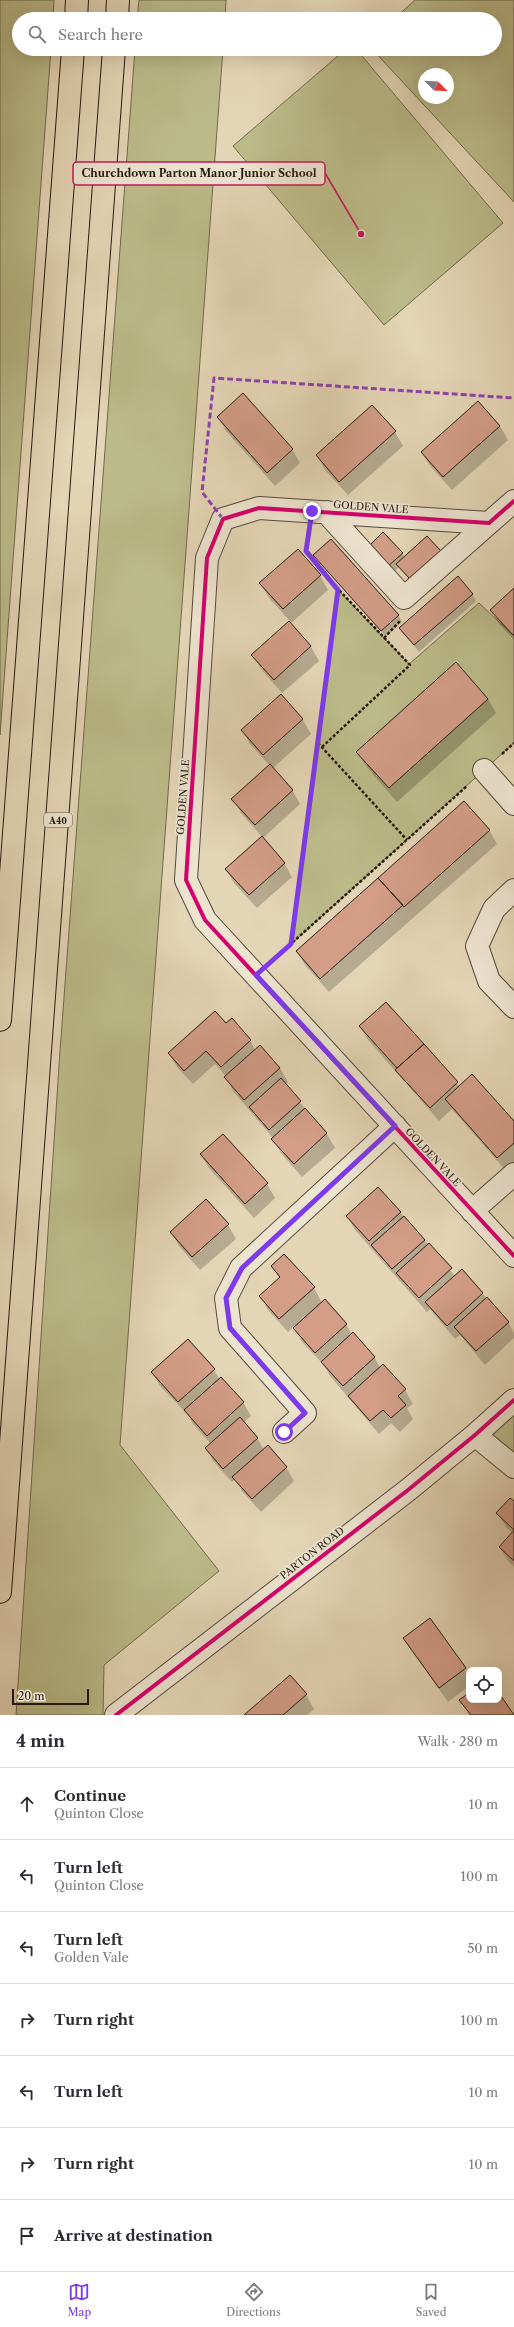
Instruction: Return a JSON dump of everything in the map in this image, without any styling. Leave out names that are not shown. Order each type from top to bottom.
[{"type":"highway","points":[[76,12],[77,0]]},
{"type":"highway","points":[[117,12],[118,0]]},
{"type":"highway","points":[[0,1020],[72,56]]},
{"type":"highway","name":"A40","points":[[0,1592],[113,56]]},
{"type":"street","points":[[319,511],[404,598],[514,501]]},
{"type":"street","name":"GOLDEN VALE","points":[[489,523],[259,508],[223,519],[207,558],[186,880],[205,920],[514,1256]]},
{"type":"street","points":[[484,770],[514,804]]},
{"type":"street","points":[[514,890],[494,909],[477,946],[490,981],[514,1007]]},
{"type":"street","points":[[284,1432],[305,1413],[230,1328],[226,1298],[242,1268],[395,1126]]},
{"type":"street","points":[[472,1211],[514,1174]]},
{"type":"street","name":"PARTON ROAD","points":[[116,1715],[475,1435],[514,1400]]},
{"type":"street","points":[[475,1435],[514,1467]]},
{"type":"path","points":[[319,511],[306,551],[338,590],[410,665],[322,747]]},
{"type":"path","points":[[291,944],[338,590]]},
{"type":"path","points":[[318,743],[407,840]]},
{"type":"path","points":[[256,975],[514,743]]},
{"type":"green space","points":[[0,0],[54,0],[53,12],[12,12],[12,56],[50,56],[0,735]]},
{"type":"green space","points":[[139,0],[226,0],[225,12],[138,12]]},
{"type":"green space","points":[[415,0],[514,0],[514,202],[423,104],[454,104],[454,68],[418,68],[418,99],[378,56],[502,56],[502,12],[402,12]]},
{"type":"green space","points":[[134,56],[222,56],[120,1445],[219,1571],[104,1665],[103,1715],[16,1715],[60,1051]]},
{"type":"green space","points":[[338,56],[362,56],[503,223],[384,325],[233,146]]},
{"type":"green space","points":[[338,590],[409,664],[479,603],[514,636],[514,743],[291,944]]},
{"type":"green space","points":[[514,1400],[514,1467],[475,1435]]},
{"type":"building","points":[[243,393],[293,449],[267,473],[217,417]]},
{"type":"building","points":[[478,401],[500,426],[443,477],[421,452]]},
{"type":"building","points":[[372,405],[396,431],[339,482],[316,455]]},
{"type":"building","points":[[383,532],[403,553],[387,567],[368,547]]},
{"type":"building","points":[[427,536],[441,551],[410,579],[396,564]]},
{"type":"building","points":[[331,539],[399,615],[381,631],[313,555]]},
{"type":"building","points":[[298,549],[321,575],[283,609],[259,583]]},
{"type":"building","points":[[458,576],[473,594],[414,645],[399,628]]},
{"type":"building","points":[[514,588],[514,634],[513,635],[490,610]]},
{"type":"building","points":[[289,621],[311,646],[274,680],[251,655]]},
{"type":"building","points":[[456,662],[488,699],[389,788],[356,752]]},
{"type":"building","points":[[281,694],[303,719],[263,755],[241,730]]},
{"type":"building","points":[[270,764],[293,790],[255,825],[231,799]]},
{"type":"building","points":[[464,801],[490,830],[404,907],[378,878]]},
{"type":"building","points":[[262,836],[285,863],[249,895],[225,869]]},
{"type":"building","points":[[378,878],[403,905],[320,979],[296,951]]},
{"type":"building","points":[[386,1002],[424,1044],[397,1068],[359,1026]]},
{"type":"building","points":[[215,1011],[226,1023],[232,1018],[251,1040],[221,1067],[206,1051],[184,1071],[168,1053]]},
{"type":"building","points":[[424,1044],[458,1082],[430,1108],[395,1070]]},
{"type":"building","points":[[260,1045],[280,1068],[244,1100],[224,1077]]},
{"type":"building","points":[[472,1074],[514,1121],[514,1143],[497,1158],[445,1099]]},
{"type":"building","points":[[281,1078],[301,1101],[269,1130],[249,1107]]},
{"type":"building","points":[[305,1108],[327,1133],[294,1164],[271,1139]]},
{"type":"building","points":[[223,1134],[268,1183],[245,1204],[200,1154]]},
{"type":"building","points":[[378,1187],[401,1212],[369,1241],[346,1216]]},
{"type":"building","points":[[206,1199],[229,1224],[192,1257],[170,1232]]},
{"type":"building","points":[[404,1216],[425,1240],[392,1269],[371,1245]]},
{"type":"building","points":[[429,1243],[452,1268],[419,1298],[396,1273]]},
{"type":"building","points":[[284,1254],[315,1287],[279,1319],[259,1296],[280,1277],[271,1266]]},
{"type":"building","points":[[462,1269],[483,1293],[447,1326],[425,1302]]},
{"type":"building","points":[[487,1297],[509,1322],[476,1351],[454,1327]]},
{"type":"building","points":[[325,1299],[347,1324],[315,1353],[293,1328]]},
{"type":"building","points":[[353,1332],[375,1357],[343,1386],[321,1362]]},
{"type":"building","points":[[188,1339],[215,1369],[178,1402],[151,1372]]},
{"type":"building","points":[[383,1364],[406,1389],[398,1396],[406,1405],[391,1418],[383,1410],[370,1421],[348,1396]]},
{"type":"building","points":[[221,1377],[244,1402],[207,1436],[184,1410]]},
{"type":"building","points":[[240,1417],[258,1438],[223,1469],[205,1448]]},
{"type":"building","points":[[268,1445],[287,1467],[252,1499],[232,1477]]},
{"type":"building","points":[[510,1498],[514,1501],[514,1530],[496,1513]]},
{"type":"building","points":[[514,1530],[514,1561],[499,1547]]},
{"type":"building","points":[[430,1618],[466,1668],[439,1688],[403,1638]]},
{"type":"building","points":[[290,1675],[307,1694],[283,1715],[244,1715]]},
{"type":"building","points":[[466,1695],[466,1703],[502,1703],[502,1697],[514,1715],[471,1715],[459,1700]]},
{"type":"marked path","points":[[223,519],[202,492],[214,378],[514,398]]},
{"type":"cycle path","points":[[514,501],[489,523],[259,508],[223,519],[207,558],[186,880],[205,920],[514,1256]]},
{"type":"cycle path","points":[[116,1715],[408,1490],[475,1435],[514,1400]]},
{"type":"place","name":"Churchdown Parton Manor Junior School","points":[[361,234]]},
{"type":"route","points":[[284,1432],[305,1413],[230,1328],[226,1298],[242,1268],[395,1126],[256,975],[291,944],[338,590],[306,551],[312,511]]}]
